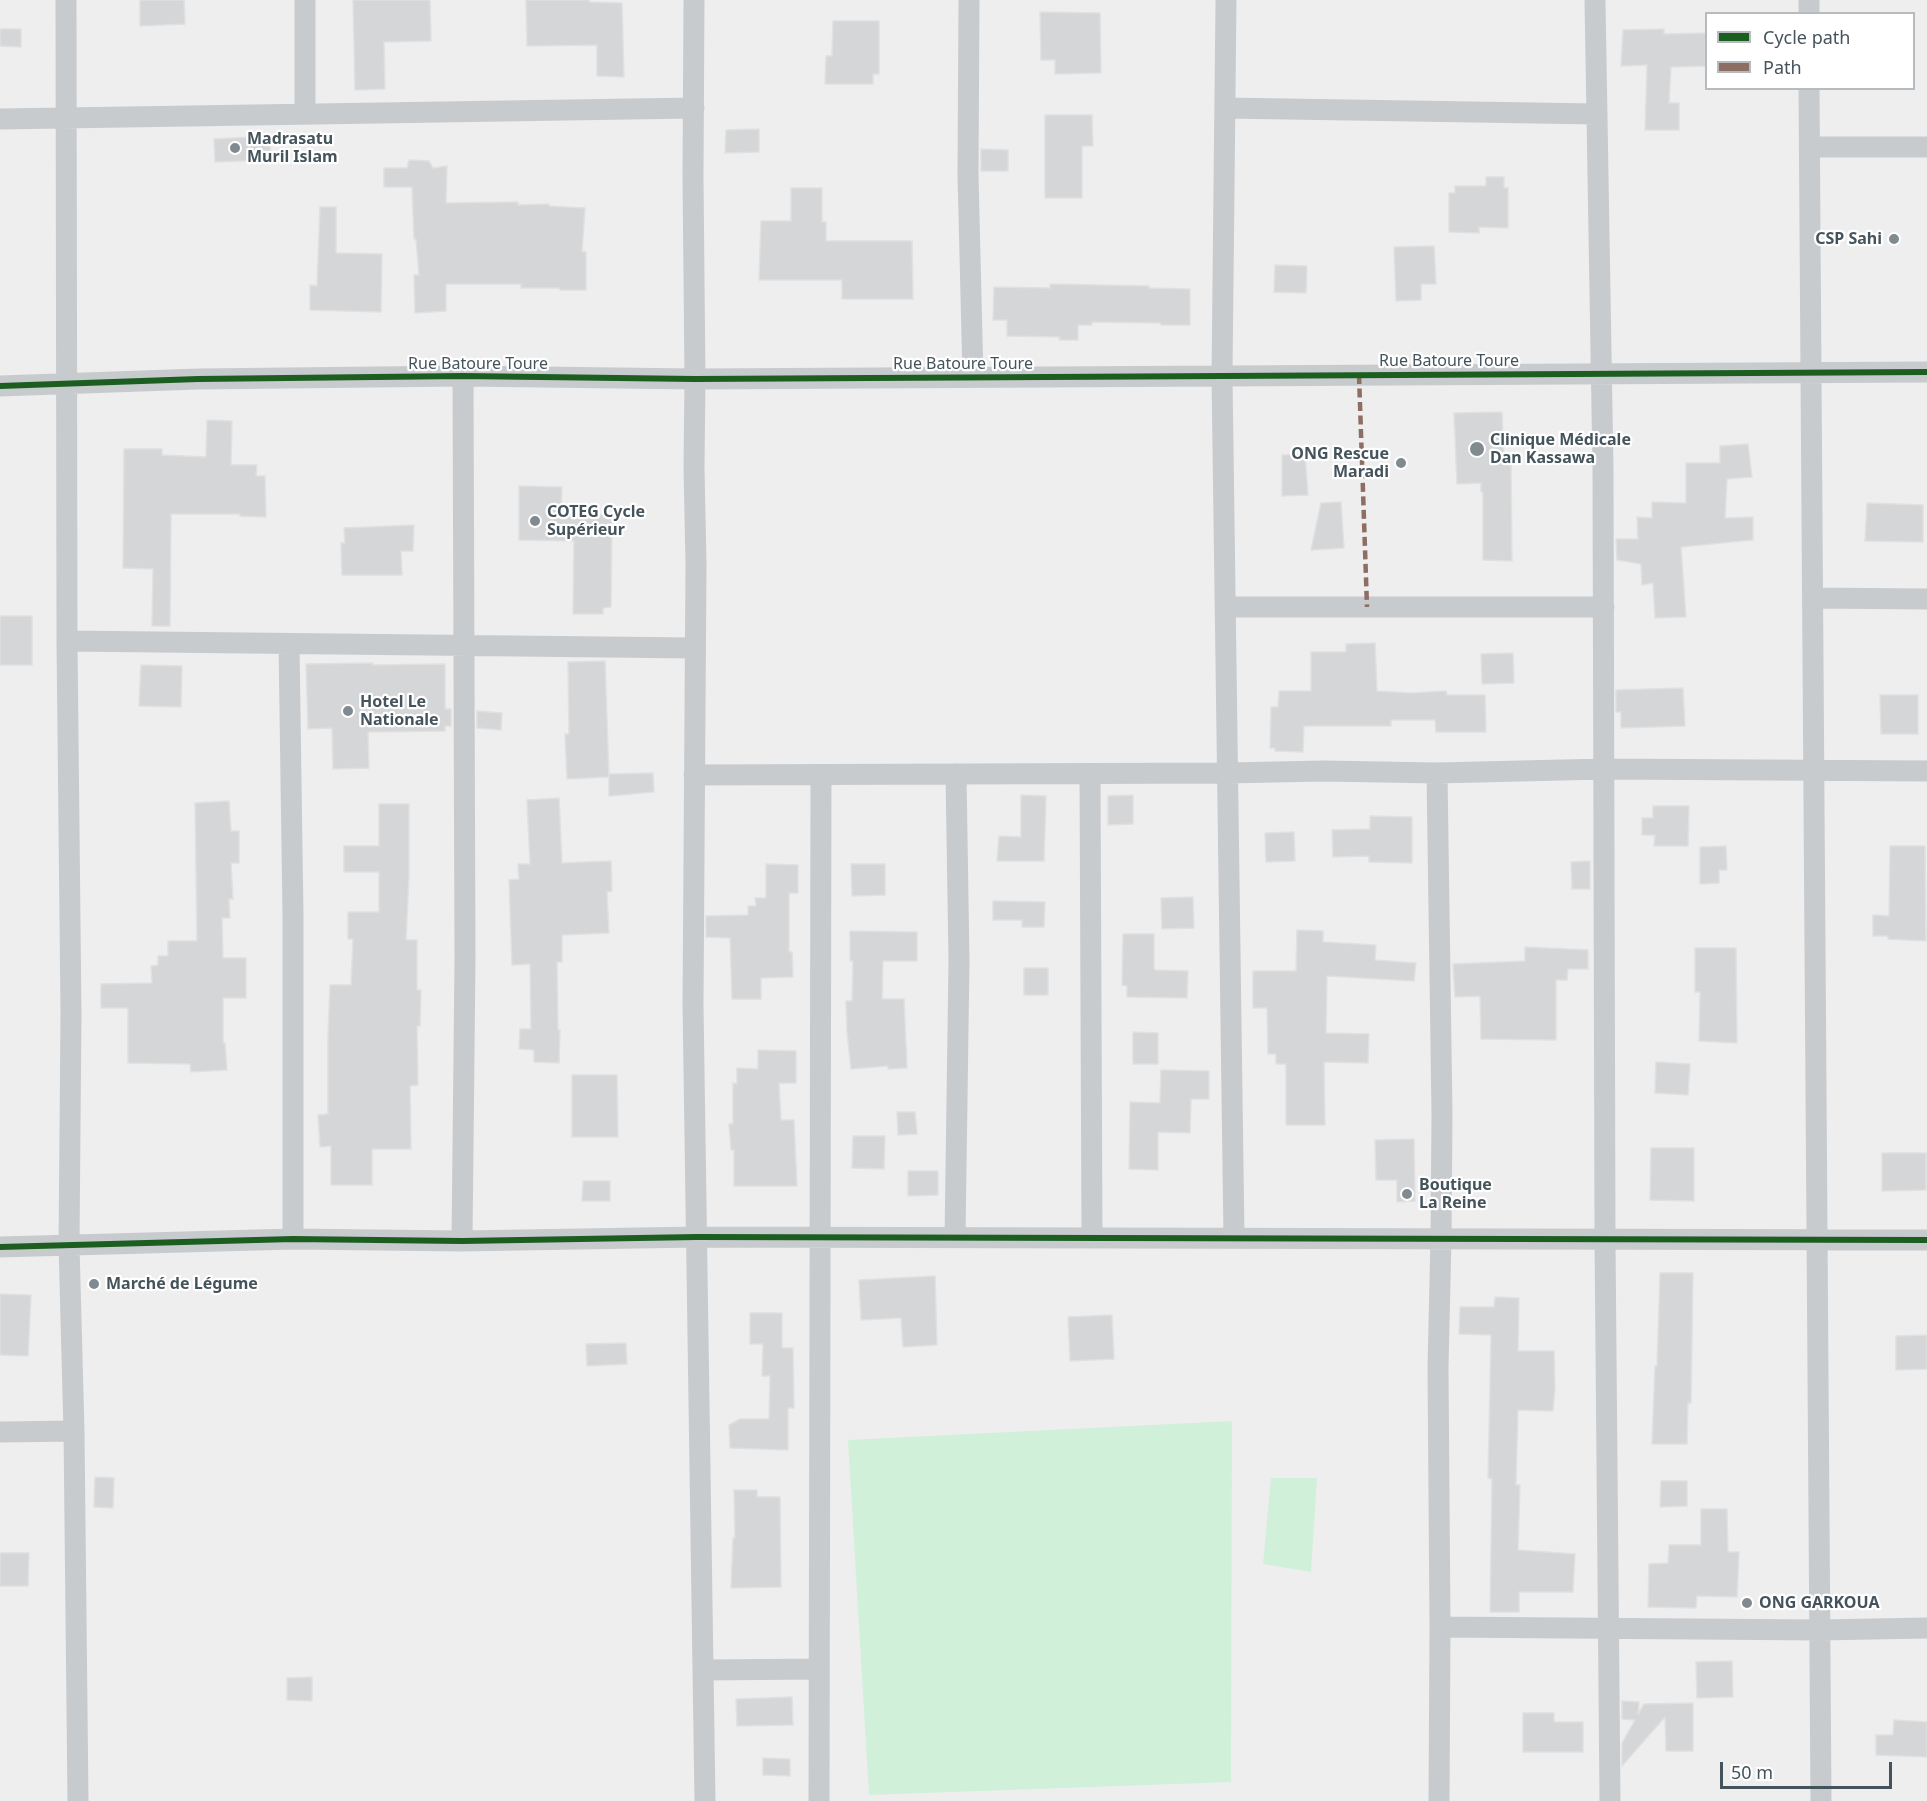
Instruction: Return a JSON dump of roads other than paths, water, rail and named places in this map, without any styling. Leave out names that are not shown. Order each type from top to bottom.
[{"type":"street","points":[[66,0],[71,1002],[69,1245],[74,1431],[78,1801]]},
{"type":"street","points":[[305,0],[305,114]]},
{"type":"street","points":[[694,0],[696,564],[693,1004],[705,1801]]},
{"type":"street","points":[[969,0],[968,176],[973,378]]},
{"type":"street","points":[[1226,0],[1222,376],[1234,1238]]},
{"type":"street","points":[[1595,0],[1604,607],[1605,1239],[1610,1801]]},
{"type":"street","points":[[1809,90],[1821,1801]]},
{"type":"street","points":[[0,119],[694,108]]},
{"type":"street","points":[[1225,108],[1597,114]]},
{"type":"street","points":[[1809,147],[1927,147]]},
{"type":"street","name":"Rue Batoure Toure","points":[[0,386],[198,379],[463,376],[695,379],[1927,372]]},
{"type":"street","points":[[462,1241],[465,959],[463,376]]},
{"type":"street","points":[[1813,598],[1927,599]]},
{"type":"street","points":[[1226,607],[1604,607]]},
{"type":"street","points":[[68,641],[695,648]]},
{"type":"street","points":[[289,644],[293,915],[293,1239]]},
{"type":"street","points":[[694,775],[1324,771],[1437,773],[1604,769],[1927,771]]},
{"type":"street","points":[[1437,773],[1442,1114],[1437,1367],[1440,1627],[1439,1801]]},
{"type":"street","points":[[955,1238],[959,972],[956,774]]},
{"type":"street","points":[[1090,774],[1092,1238]]},
{"type":"street","points":[[819,1801],[821,775]]},
{"type":"street","points":[[0,1247],[293,1239],[462,1241],[697,1237],[1927,1240]]},
{"type":"street","points":[[0,1432],[74,1431]]},
{"type":"street","points":[[1440,1627],[1820,1630],[1927,1628]]},
{"type":"street","points":[[704,1670],[819,1669]]},
{"type":"place","name":"Madrasatu Muril Islam","points":[[235,148]]},
{"type":"place","name":"CSP Sahi","points":[[1894,239]]},
{"type":"place","name":"Clinique Médicale Dan Kassawa","points":[[1477,449]]},
{"type":"place","name":"ONG Rescue Maradi","points":[[1401,463]]},
{"type":"place","name":"COTEG Cycle Supérieur","points":[[535,521]]},
{"type":"place","name":"Hotel Le Nationale","points":[[348,711]]},
{"type":"place","name":"Boutique La Reine","points":[[1407,1194]]},
{"type":"place","name":"Marché de Légume","points":[[94,1284]]},
{"type":"place","name":"ONG GARKOUA","points":[[1747,1603]]}]
